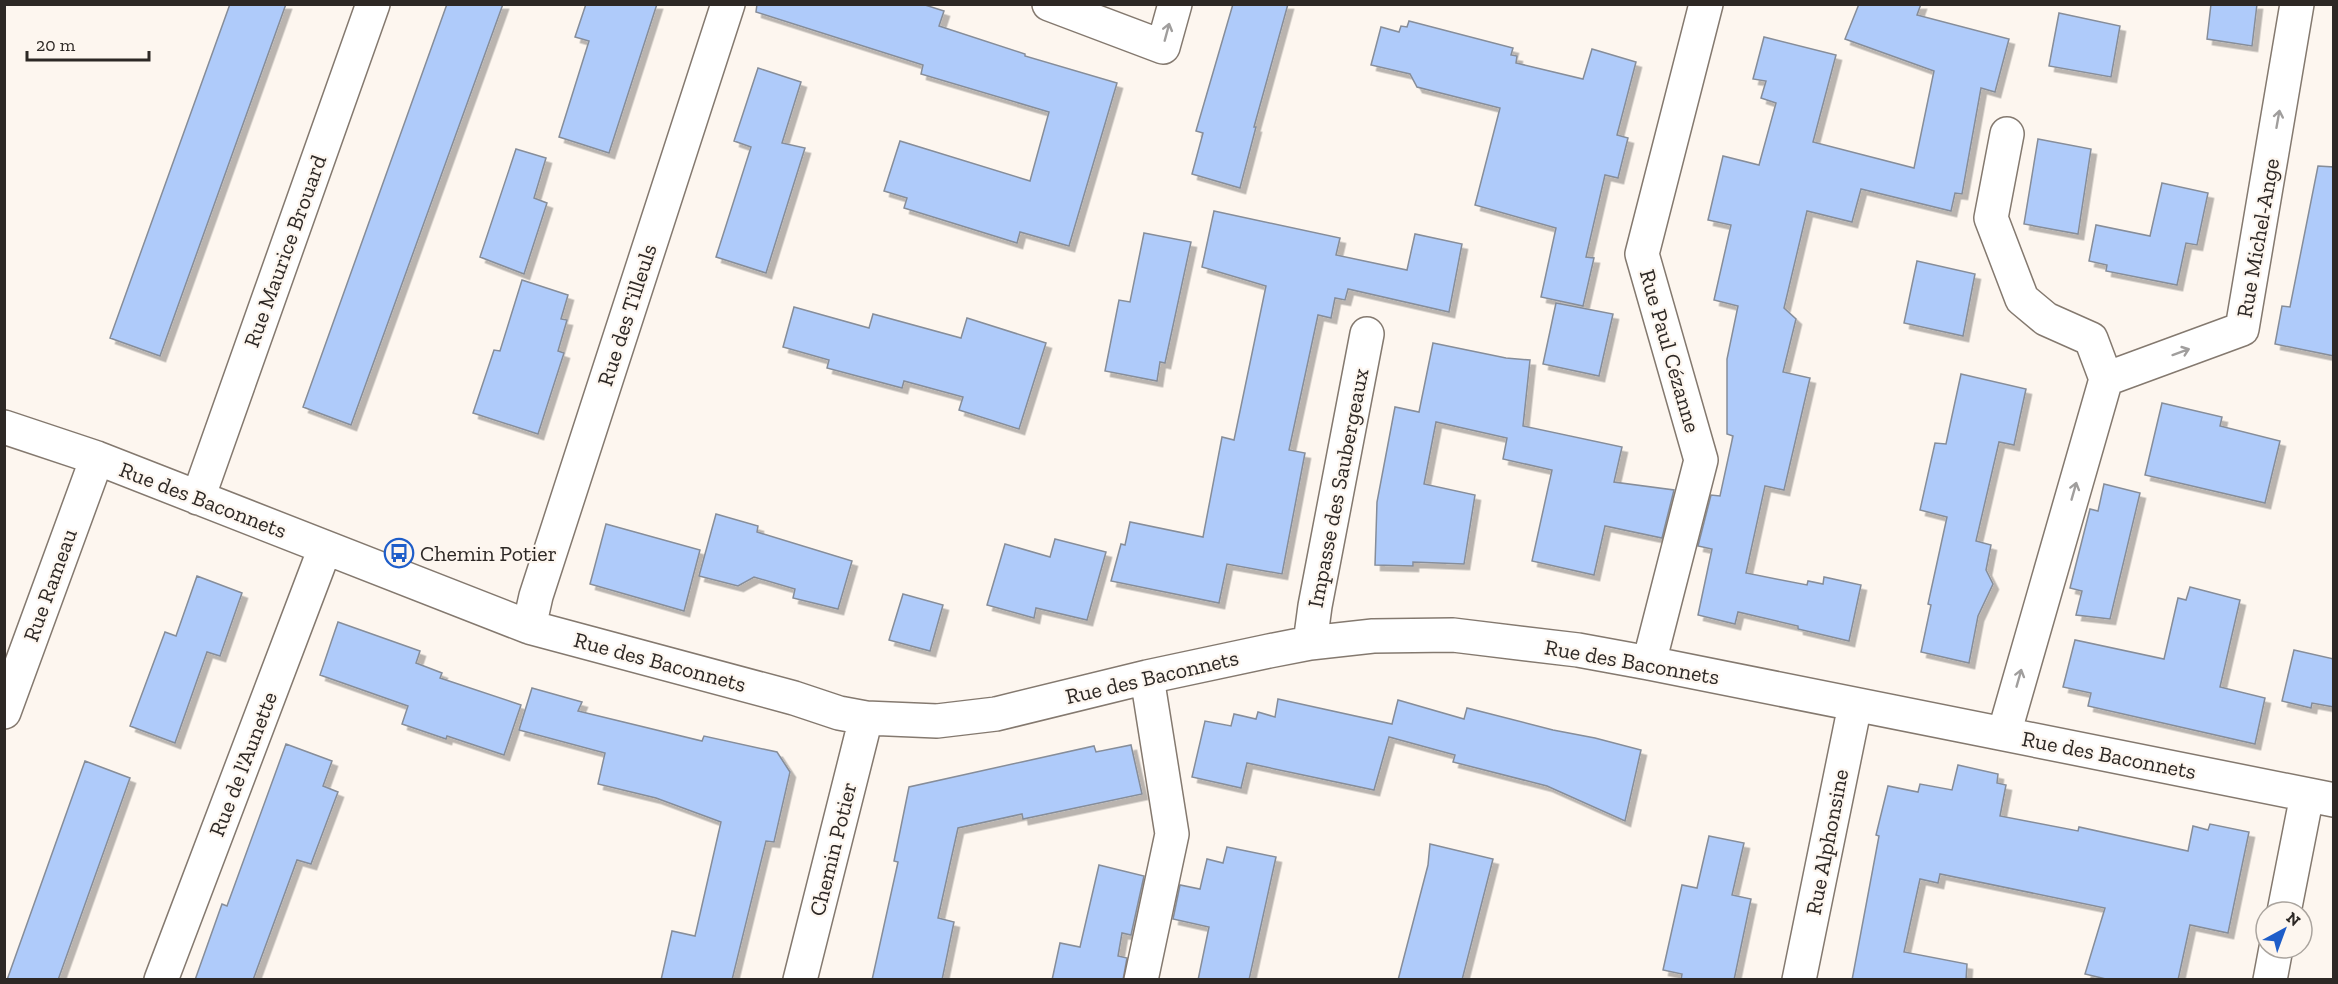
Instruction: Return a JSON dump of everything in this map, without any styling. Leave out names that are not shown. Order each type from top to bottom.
[{"type":"street","name":"Rue Maurice Brouard","points":[[198,498],[373,4]]},
{"type":"street","name":"Rue des Tilleuls","points":[[529,627],[536,596],[728,4]]},
{"type":"street","points":[[1049,4],[1163,47],[1175,4]]},
{"type":"street","name":"Rue Paul Cézanne","points":[[1649,663],[1701,460],[1642,254],[1706,4]]},
{"type":"street","name":"Rue Michel-Ange","points":[[2106,380],[2242,329],[2297,4]]},
{"type":"street","points":[[2004,734],[2106,380],[2091,339],[2046,319],[2022,298],[1991,218],[2007,134]]},
{"type":"street","name":"Impasse des Saubergeaux","points":[[1310,643],[1367,334]]},
{"type":"street","name":"Rue des Baconnets","points":[[4,427],[97,458],[529,627],[794,698],[839,713],[866,718],[937,722],[996,714],[1147,677],[1310,643],[1373,636],[1453,635],[1578,650],[1649,663],[2320,798]]},
{"type":"street","name":"Rue Rameau","points":[[4,712],[97,458]]},
{"type":"street","name":"Rue de l'Aunette","points":[[161,980],[325,548]]},
{"type":"street","points":[[1141,980],[1172,834],[1147,677]]},
{"type":"street","name":"Rue Alphonsine","points":[[1799,980],[1855,705]]},
{"type":"street","name":"Chemin Potier","points":[[800,980],[866,718]]},
{"type":"street","points":[[2288,900],[2320,798]]},
{"type":"street","points":[[2270,980],[2274,960]]},
{"type":"building","points":[[230,4],[286,4],[160,356],[110,338]]},
{"type":"building","points":[[447,4],[503,4],[351,425],[303,407]]},
{"type":"building","points":[[586,4],[657,4],[609,153],[559,137],[589,41],[575,37]]},
{"type":"building","points":[[757,4],[922,4],[944,11],[939,26],[1025,54],[1025,56],[1117,83],[1069,246],[1020,232],[1017,243],[904,208],[907,198],[884,191],[900,141],[1030,181],[1049,112],[921,74],[923,65],[756,12]]},
{"type":"building","points":[[1233,4],[1288,4],[1254,127],[1256,127],[1240,188],[1192,174],[1203,133],[1196,131]]},
{"type":"building","points":[[1859,4],[1921,4],[1917,15],[2009,39],[1995,92],[1981,88],[1962,194],[1955,193],[1951,211],[1861,189],[1852,222],[1807,211],[1784,308],[1796,319],[1783,372],[1810,378],[1784,490],[1765,486],[1746,573],[1807,585],[1808,581],[1823,584],[1824,577],[1861,585],[1849,641],[1738,612],[1735,624],[1698,615],[1712,549],[1698,546],[1711,495],[1720,496],[1733,436],[1727,434],[1727,359],[1738,306],[1714,300],[1731,225],[1708,220],[1723,156],[1759,165],[1776,103],[1761,98],[1766,81],[1753,79],[1764,37],[1836,55],[1813,142],[1914,168],[1934,71],[1845,39]]},
{"type":"building","points":[[2211,4],[2257,4],[2252,46],[2207,39]]},
{"type":"building","points":[[2059,13],[2120,26],[2111,77],[2049,66]]},
{"type":"building","points":[[1409,21],[1513,48],[1511,55],[1517,56],[1516,63],[1583,79],[1592,49],[1636,62],[1617,135],[1628,138],[1618,178],[1605,175],[1586,257],[1594,258],[1583,306],[1541,297],[1556,228],[1475,205],[1500,108],[1417,87],[1410,74],[1371,65],[1381,27],[1399,32],[1401,26],[1407,27]]},
{"type":"building","points":[[758,68],[801,82],[782,143],[805,148],[766,273],[716,257],[751,147],[734,141]]},
{"type":"building","points":[[2038,139],[2091,149],[2078,234],[2024,224]]},
{"type":"building","points":[[516,149],[546,158],[534,198],[547,203],[524,274],[480,257]]},
{"type":"building","points":[[2318,166],[2334,167],[2334,356],[2275,344],[2282,306],[2290,307]]},
{"type":"building","points":[[2162,183],[2208,193],[2197,245],[2186,243],[2177,285],[2106,271],[2107,265],[2089,261],[2096,225],[2150,236]]},
{"type":"building","points":[[1214,211],[1340,238],[1336,255],[1407,270],[1415,234],[1462,244],[1449,312],[1348,289],[1345,300],[1335,298],[1331,318],[1318,315],[1289,450],[1305,453],[1282,574],[1227,564],[1219,603],[1111,581],[1121,544],[1125,545],[1130,522],[1203,537],[1222,437],[1234,440],[1266,286],[1202,267]]},
{"type":"building","points":[[1144,233],[1191,242],[1165,363],[1160,362],[1157,381],[1105,371],[1119,300],[1130,302]]},
{"type":"building","points":[[1917,261],[1975,274],[1963,336],[1904,323]]},
{"type":"building","points":[[522,280],[568,295],[561,319],[567,320],[558,351],[564,353],[538,434],[473,413],[494,350],[500,351]]},
{"type":"building","points":[[1556,303],[1613,314],[1599,376],[1543,364]]},
{"type":"building","points":[[794,307],[869,328],[873,314],[961,338],[967,318],[1046,343],[1019,429],[959,410],[963,397],[904,381],[902,388],[827,368],[829,360],[783,347]]},
{"type":"building","points":[[1433,343],[1506,358],[1530,360],[1523,426],[1622,447],[1614,482],[1674,490],[1662,538],[1605,526],[1594,575],[1532,561],[1552,470],[1503,459],[1507,438],[1436,422],[1424,484],[1475,495],[1464,564],[1413,562],[1413,566],[1375,565],[1377,502],[1395,407],[1419,412]]},
{"type":"building","points":[[1961,374],[2026,389],[2014,445],[1999,442],[1976,541],[1991,545],[1986,570],[1993,584],[1978,616],[1969,663],[1921,652],[1931,605],[1928,604],[1947,517],[1920,510],[1935,443],[1946,444]]},
{"type":"building","points":[[2162,403],[2222,417],[2220,426],[2280,441],[2265,503],[2145,475]]},
{"type":"building","points":[[2104,484],[2140,493],[2110,619],[2076,615],[2082,591],[2070,588],[2090,509],[2098,511]]},
{"type":"building","points":[[716,514],[758,526],[757,532],[852,561],[838,609],[793,598],[795,589],[754,577],[738,586],[699,576]]},
{"type":"building","points":[[606,524],[700,550],[684,611],[590,584]]},
{"type":"building","points":[[1055,539],[1106,552],[1087,620],[1036,608],[1034,618],[987,605],[1005,544],[1050,557]]},
{"type":"building","points":[[197,576],[242,593],[220,656],[207,652],[175,743],[130,726],[165,632],[176,636]]},
{"type":"building","points":[[2190,587],[2240,600],[2220,687],[2265,698],[2255,744],[2088,706],[2091,693],[2063,687],[2075,640],[2164,659],[2178,598],[2186,600]]},
{"type":"building","points":[[903,594],[943,605],[930,651],[889,640]]},
{"type":"building","points":[[338,622],[420,651],[416,663],[442,673],[440,678],[521,705],[504,755],[402,724],[408,706],[320,675]]},
{"type":"building","points":[[2294,650],[2334,659],[2334,707],[2312,703],[2311,708],[2282,701]]},
{"type":"building","points":[[532,688],[582,702],[578,711],[702,741],[704,736],[777,752],[790,772],[774,842],[766,841],[732,980],[661,980],[672,931],[695,936],[721,822],[656,798],[598,784],[605,753],[519,730]]},
{"type":"building","points":[[1278,699],[1392,724],[1398,700],[1464,719],[1467,708],[1641,750],[1625,821],[1547,786],[1453,762],[1455,755],[1389,737],[1374,790],[1247,763],[1241,788],[1192,777],[1205,721],[1231,726],[1234,714],[1256,719],[1258,712],[1275,717]]},
{"type":"building","points":[[286,744],[332,761],[323,786],[338,792],[311,864],[297,860],[253,980],[195,980],[222,904],[227,906]]},
{"type":"building","points":[[1131,745],[1142,794],[1023,819],[1022,814],[958,828],[938,918],[954,922],[942,980],[872,980],[898,862],[894,861],[909,787],[1094,746],[1096,752]]},
{"type":"building","points":[[85,761],[130,778],[58,980],[7,980]]},
{"type":"building","points":[[1958,765],[1998,774],[1997,783],[2006,785],[2000,816],[2078,831],[2079,827],[2188,851],[2193,826],[2208,830],[2210,824],[2249,832],[2228,933],[2190,925],[2178,980],[2110,980],[2085,974],[2105,908],[1940,874],[1938,883],[1920,879],[1904,952],[1967,964],[1966,980],[1852,980],[1879,836],[1876,835],[1888,786],[1918,792],[1920,784],[1952,790]]},
{"type":"building","points":[[1709,836],[1744,843],[1732,895],[1751,899],[1734,980],[1681,980],[1682,974],[1663,970],[1682,885],[1697,888]]},
{"type":"building","points":[[1430,844],[1493,859],[1462,980],[1398,980],[1428,865]]},
{"type":"building","points":[[1227,847],[1276,857],[1249,980],[1198,980],[1209,927],[1173,919],[1180,885],[1200,889],[1207,859],[1223,863]]},
{"type":"building","points":[[1099,865],[1144,876],[1131,935],[1122,933],[1118,956],[1127,958],[1123,980],[1052,980],[1060,943],[1080,947]]},
{"type":"place","name":"Chemin Potier","points":[[399,553]]}]
